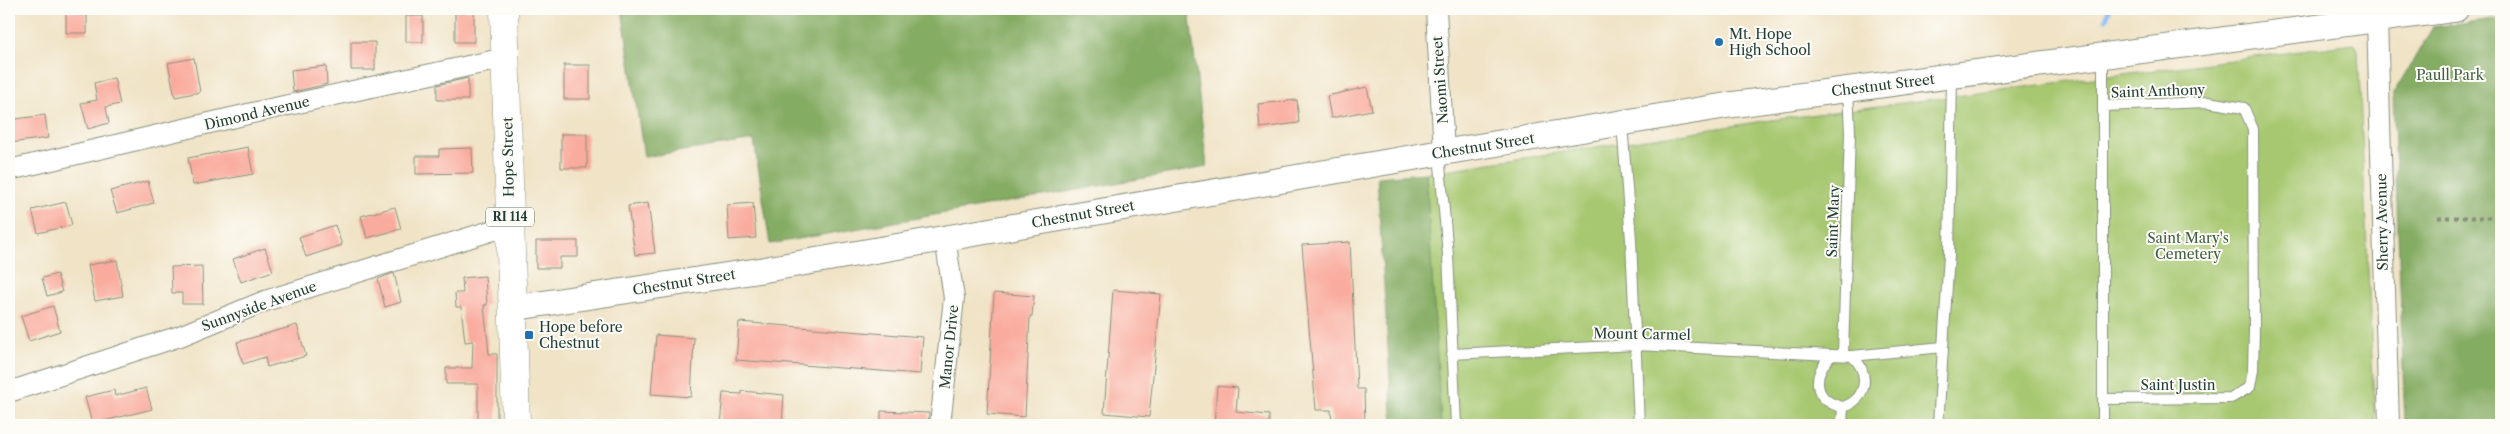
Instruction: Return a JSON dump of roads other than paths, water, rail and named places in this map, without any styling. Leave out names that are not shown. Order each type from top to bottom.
[{"type":"main road","name":"Hope Street","points":[[504,9],[516,425]]},
{"type":"street","name":"Naomi Street","points":[[1436,9],[1441,152]]},
{"type":"street","name":"Chestnut Street","points":[[513,308],[756,271],[1441,152],[1730,105],[2456,9]]},
{"type":"street","name":"Sherry Avenue","points":[[2377,19],[2382,249],[2389,425]]},
{"type":"street","name":"Dimond Avenue","points":[[9,170],[270,109],[505,58]]},
{"type":"street","name":"Sunnyside Avenue","points":[[9,392],[180,336],[265,301],[510,224]]},
{"type":"street","name":"Manor Drive","points":[[940,425],[954,298],[945,238]]},
{"type":"lane","points":[[2103,55],[2103,425]]},
{"type":"lane","points":[[1938,425],[1950,255],[1952,76]]},
{"type":"lane","name":"Saint Mary","points":[[1847,355],[1850,133],[1848,89]]},
{"type":"lane","name":"Saint Anthony","points":[[2103,106],[2208,102],[2244,108],[2253,129],[2254,330],[2253,370],[2250,387]]},
{"type":"lane","points":[[1622,123],[1636,345],[1639,425]]},
{"type":"lane","points":[[1441,152],[1456,425]]},
{"type":"lane","name":"Mount Carmel","points":[[1452,354],[1636,345],[1831,356]]},
{"type":"lane","points":[[1843,407],[1828,401],[1820,393],[1817,384],[1823,364],[1831,356],[1943,347]]},
{"type":"lane","points":[[1843,407],[1858,398],[1865,380],[1859,362],[1847,355]]},
{"type":"lane","name":"Saint Justin","points":[[2104,399],[2231,398],[2250,387]]},
{"type":"lane","points":[[1842,425],[1843,407]]},
{"type":"waterway","points":[[2106,19],[2109,9]]},
{"type":"place","name":"Mt. Hope High School","points":[[1719,42]]},
{"type":"place","name":"Hope before Chestnut","points":[[529,335]]},
{"type":"park label","name":"Paull Park","points":[[2450,75]]},
{"type":"park label","name":"Saint Mary's Cemetery","points":[[2188,246]]}]
